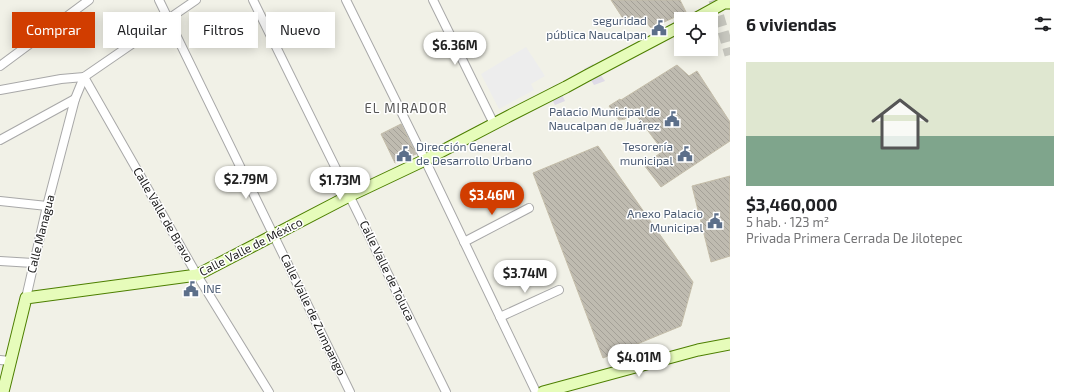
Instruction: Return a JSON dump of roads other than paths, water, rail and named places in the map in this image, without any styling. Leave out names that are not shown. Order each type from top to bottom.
[{"type":"main road","points":[[708,12],[727,3]]},
{"type":"main road","name":"Calle Valle de México","points":[[26,298],[197,275],[350,196],[425,160],[674,30]]},
{"type":"main road","name":"Calle Managua","points":[[3,392],[5,360],[26,298]]},
{"type":"main road","points":[[543,392],[698,350],[730,344]]},
{"type":"street","points":[[0,66],[89,0]]},
{"type":"street","name":"Calle Valle de Zumpango","points":[[159,0],[165,12]]},
{"type":"street","points":[[179,12],[196,0]]},
{"type":"street","name":"Calle Valle de Toluca","points":[[253,0],[446,392]]},
{"type":"street","points":[[346,0],[425,160],[536,392]]},
{"type":"street","points":[[433,0],[494,124]]},
{"type":"street","name":"Calle Valle de Zumpango","points":[[181,44],[350,392]]},
{"type":"street","points":[[0,90],[61,79],[84,77],[126,48]]},
{"type":"street","name":"Calle Managua","points":[[26,298],[47,206],[75,99],[84,77]]},
{"type":"street","name":"Calle Valle de Bravo","points":[[84,77],[197,275],[268,392]]},
{"type":"street","points":[[0,140],[75,99]]},
{"type":"street","points":[[0,200],[47,206]]},
{"type":"street","points":[[464,242],[529,208]]},
{"type":"street","points":[[0,261],[34,264]]},
{"type":"street","points":[[500,317],[559,290]]},
{"type":"tunnel","points":[[714,0],[730,55]]},
{"type":"place","name":"seguridad pública Naucalpan","points":[[659,28]]},
{"type":"place","name":"Palacio Municipal de Naucalpan de Juárez","points":[[672,119]]},
{"type":"place","name":"Dirección General de Desarrollo Urbano","points":[[404,154]]},
{"type":"place","name":"Tesorería municipal","points":[[685,154]]},
{"type":"place","name":"Anexo Palacio Municipal","points":[[715,221]]},
{"type":"place","name":"INE","points":[[191,289]]},
{"type":"district","name":"EL MIRADOR","points":[[406,108]]}]
